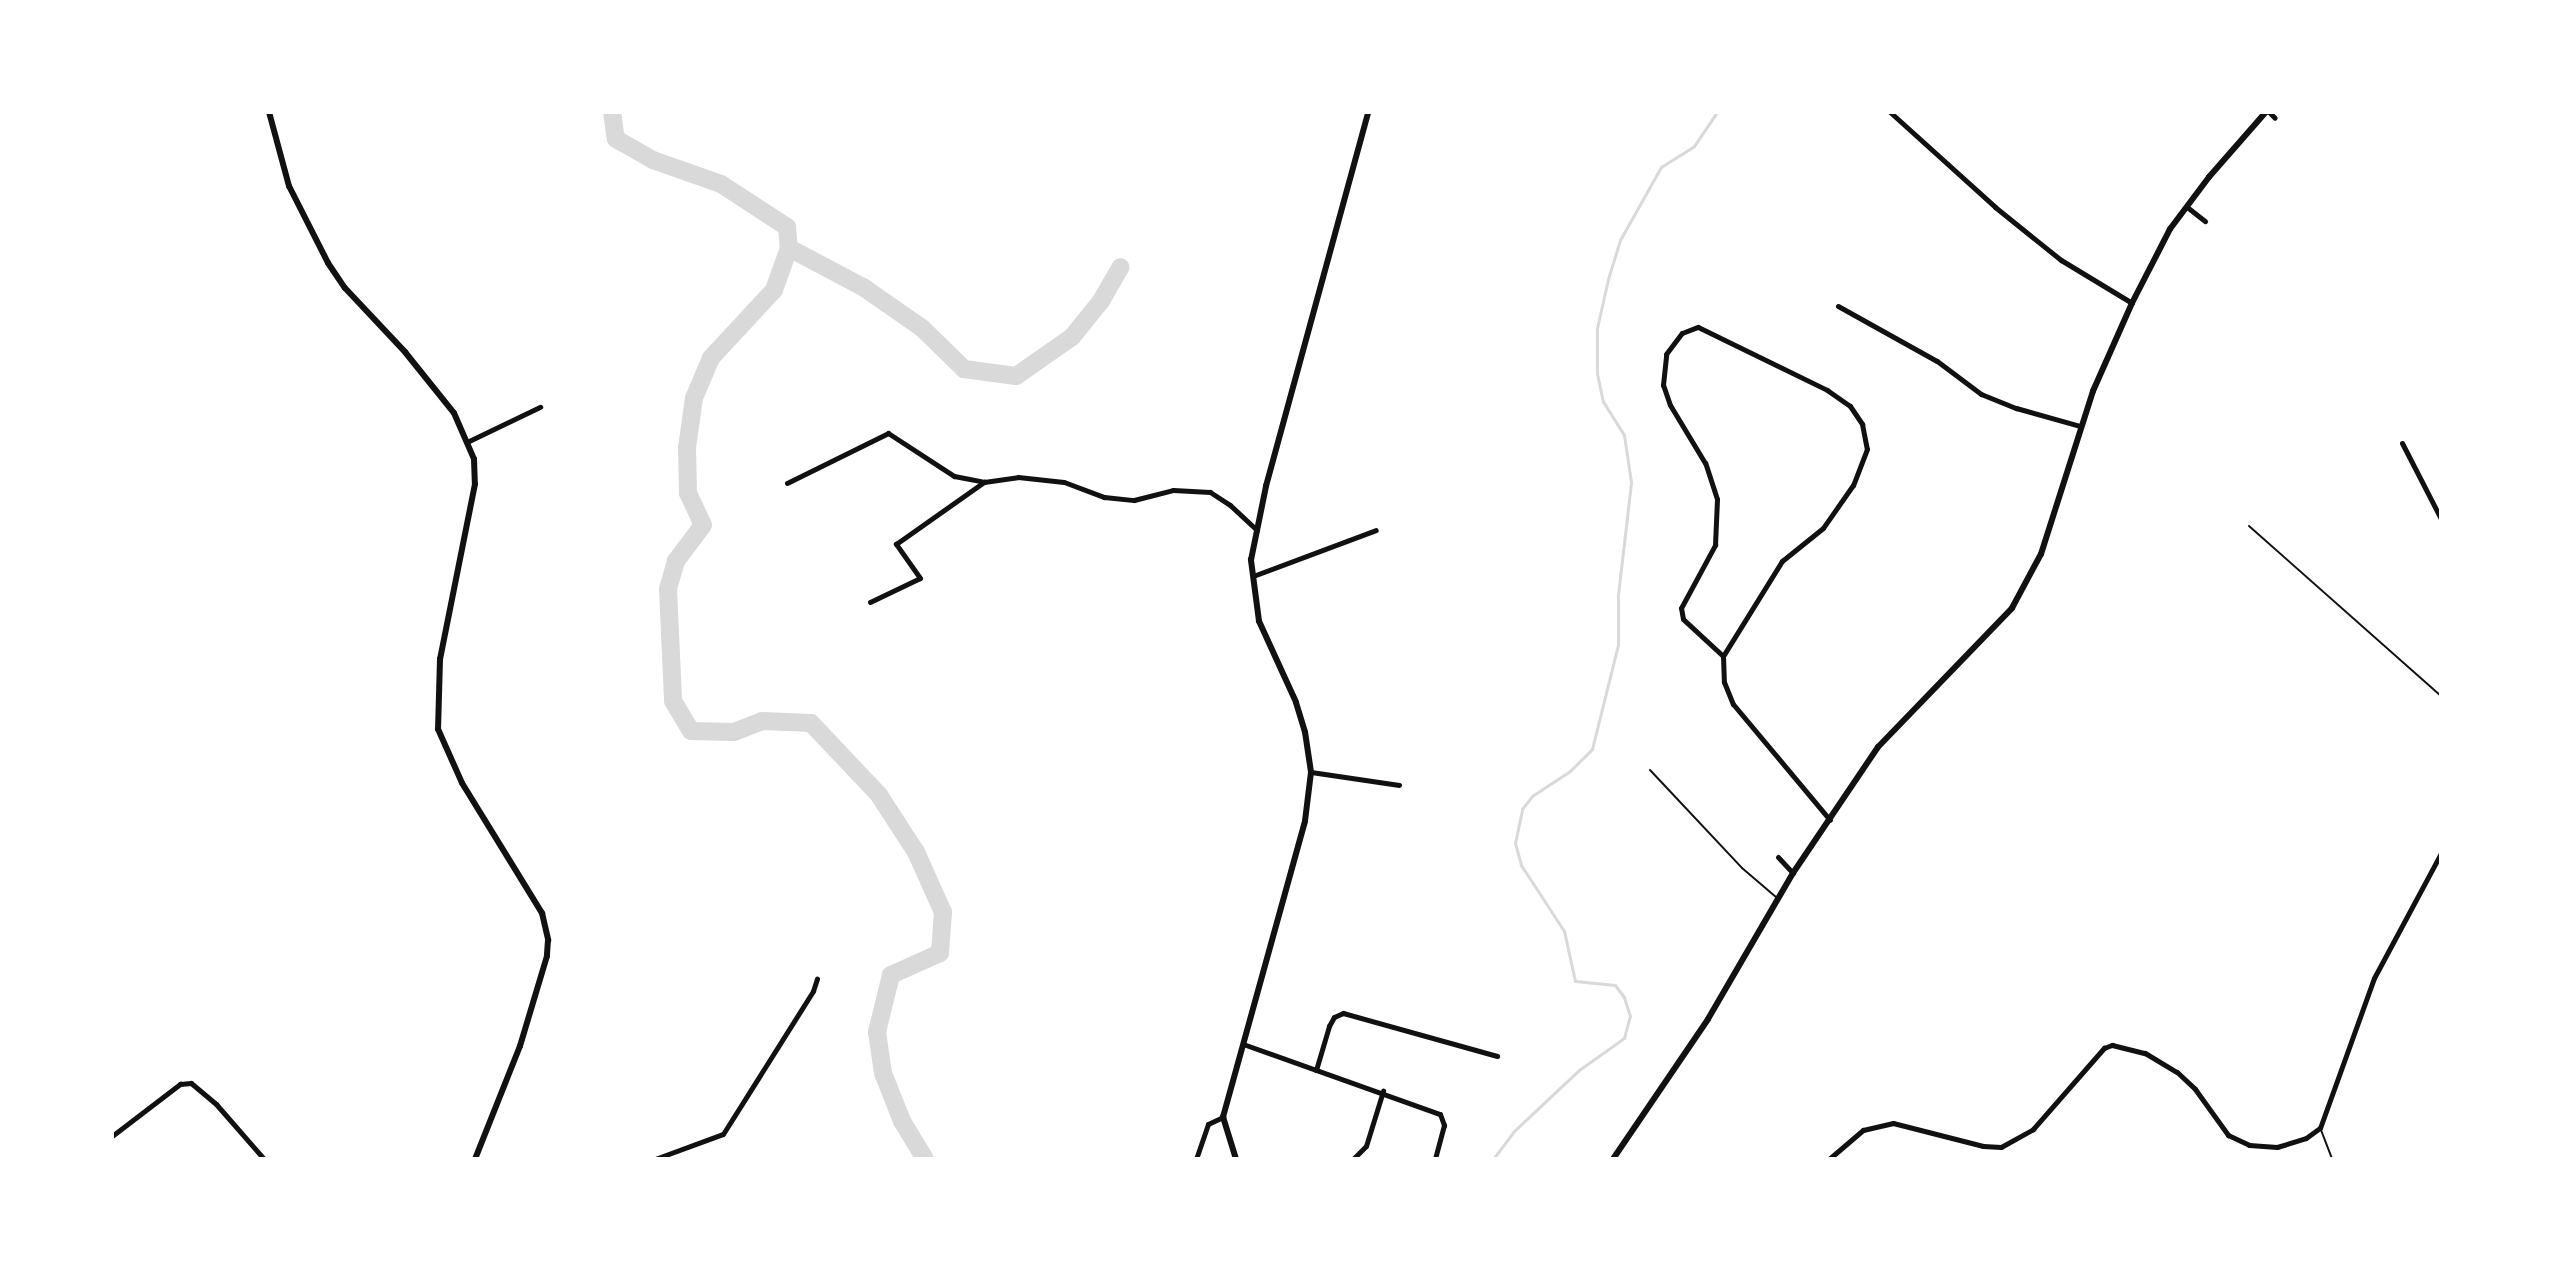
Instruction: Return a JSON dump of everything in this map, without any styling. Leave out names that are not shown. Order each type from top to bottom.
[{"type":"street","points":[[269,112],[289,186],[328,263],[345,288],[433,385],[469,441],[475,484],[440,659],[438,729],[462,783],[542,913],[548,940],[547,956],[520,1046],[475,1159]]},
{"type":"street","points":[[1236,1159],[1223,1117],[1305,821],[1311,772],[1305,732],[1259,621],[1252,576],[1257,530],[1368,112]]},
{"type":"street","points":[[1890,112],[1995,207],[2061,260],[2132,303]]},
{"type":"street","points":[[1613,1159],[1708,1019],[1793,873],[1888,733],[2012,608],[2041,554],[2080,426],[2132,303],[2170,229],[2209,177],[2268,112],[2275,118]]},
{"type":"street","points":[[2187,207],[2205,221]]},
{"type":"street","points":[[1838,306],[1937,361],[1981,394],[2080,426]]},
{"type":"street","points":[[1723,656],[1683,619],[1681,608],[1715,545],[1717,499],[1705,463],[1670,405],[1663,385],[1666,354],[1682,333],[1698,327],[1827,390],[1850,406],[1862,424],[1867,449],[1853,485],[1823,528],[1782,561],[1723,656],[1724,682],[1733,704],[1830,820]]},
{"type":"street","points":[[469,441],[540,407]]},
{"type":"street","points":[[787,483],[888,433],[954,476],[984,482],[1018,477],[1064,482],[1104,497],[1134,500],[1173,490],[1210,492],[1230,505],[1257,530]]},
{"type":"street","points":[[2402,443],[2423,490],[2441,519]]},
{"type":"street","points":[[870,602],[920,578],[896,544],[984,482]]},
{"type":"street","points":[[1252,576],[1376,530]]},
{"type":"street","points":[[1311,772],[1399,785]]},
{"type":"street","points":[[1829,1159],[1863,1130],[1893,1123],[1983,1146],[2001,1147],[2033,1129],[2104,1048],[2112,1045],[2145,1053],[2177,1072],[2195,1089],[2228,1135],[2249,1145],[2290,1144],[2320,1128],[2374,978],[2441,853]]},
{"type":"street","points":[[1778,857],[1793,873]]},
{"type":"street","points":[[655,1159],[723,1134],[813,991],[817,979]]},
{"type":"street","points":[[1316,1070],[1329,1026],[1334,1017],[1343,1013],[1497,1056]]},
{"type":"street","points":[[1242,1043],[1383,1091],[1440,1114],[1444,1125],[1435,1159]]},
{"type":"street","points":[[112,1136],[180,1084],[191,1083],[216,1104],[264,1159]]},
{"type":"street","points":[[1353,1159],[1366,1146],[1383,1091]]},
{"type":"street","points":[[1196,1159],[1208,1124],[1223,1117]]},
{"type":"lane","points":[[2249,526],[2441,696]]},
{"type":"lane","points":[[1650,770],[1742,868],[1777,898]]},
{"type":"lane","points":[[2320,1128],[2332,1159]]},
{"type":"waterway","points":[[612,112],[616,139],[653,160],[721,184],[787,227],[789,248],[774,290],[711,358],[694,398],[687,448],[688,493],[703,525],[676,561],[668,589],[673,701],[691,731],[734,732],[762,721],[811,723],[879,795],[916,852],[943,912],[940,953],[891,975],[877,1032],[883,1073],[902,1121],[925,1159]]},
{"type":"waterway","points":[[1493,1159],[1513,1132],[1579,1070],[1624,1038],[1630,1016],[1624,997],[1615,985],[1575,981],[1564,931],[1521,865],[1515,843],[1522,809],[1532,796],[1570,771],[1592,749],[1618,645],[1618,595],[1631,482],[1624,435],[1603,402],[1597,374],[1597,328],[1608,279],[1620,240],[1661,167],[1694,146],[1717,112]]},
{"type":"waterway","points":[[789,248],[863,287],[922,328],[964,369],[1016,376],[1072,337],[1101,301],[1121,267]]}]
